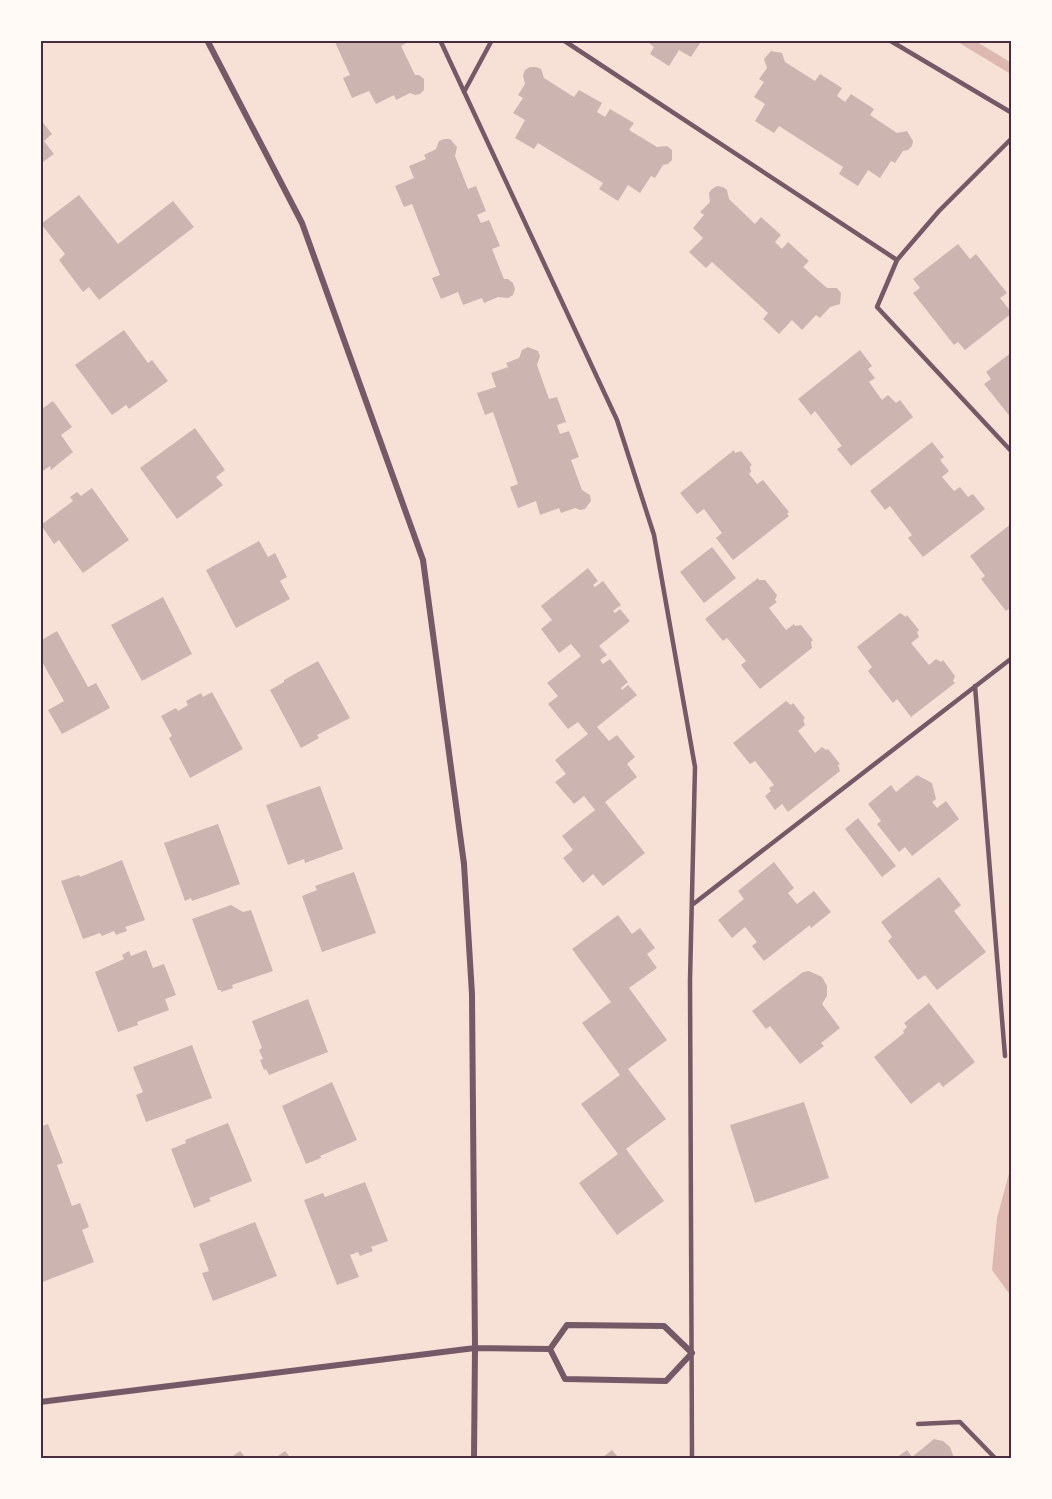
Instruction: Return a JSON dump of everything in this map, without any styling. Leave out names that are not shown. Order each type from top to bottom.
[{"type":"street","points":[[207,40],[302,223],[423,560],[464,864],[472,994],[474,1458]]},
{"type":"street","points":[[567,1325],[664,1326],[692,1353],[666,1381],[565,1379],[549,1349],[567,1325]]},
{"type":"street","points":[[40,1402],[475,1347],[549,1349]]},
{"type":"lane","points":[[440,40],[617,420],[654,535],[695,767],[690,980],[692,1458]]},
{"type":"lane","points":[[464,92],[492,40]]},
{"type":"lane","points":[[563,40],[897,260]]},
{"type":"lane","points":[[889,40],[1011,113]]},
{"type":"lane","points":[[1011,138],[939,211],[897,260],[876,307],[1011,452]]},
{"type":"lane","points":[[692,905],[1011,658]]},
{"type":"lane","points":[[975,686],[1005,1056]]},
{"type":"lane","points":[[918,1424],[960,1422],[995,1458]]},
{"type":"shaded area","points":[[1011,1166],[1011,1296],[992,1270],[997,1218]]},
{"type":"building","points":[[334,40],[407,40],[408,42],[401,46],[415,75],[424,79],[424,90],[420,94],[410,93],[396,100],[394,95],[376,104],[369,91],[352,98],[343,78],[350,75]]},
{"type":"building","points":[[645,40],[702,40],[691,57],[679,50],[669,66],[650,54],[654,47]]},
{"type":"building","points":[[771,51],[782,53],[785,62],[815,81],[820,74],[842,88],[837,96],[845,102],[851,94],[874,109],[870,115],[897,133],[907,131],[913,141],[912,146],[903,151],[895,163],[891,161],[880,178],[868,170],[858,186],[839,174],[843,167],[779,126],[774,133],[755,121],[765,104],[754,97],[764,82],[759,79],[767,68],[764,59]]},
{"type":"building","points":[[530,67],[541,69],[544,78],[574,97],[579,90],[602,103],[597,112],[605,117],[610,109],[634,123],[629,130],[657,147],[667,146],[672,150],[672,160],[663,165],[655,178],[651,176],[640,193],[628,185],[618,201],[599,189],[603,183],[538,143],[534,149],[515,138],[525,120],[513,113],[523,98],[518,95],[525,84],[523,75],[525,70]]},
{"type":"building","points":[[40,119],[52,134],[44,141],[54,154],[40,164]]},
{"type":"building","points":[[450,139],[457,147],[455,156],[468,189],[476,186],[486,211],[477,215],[481,223],[489,220],[500,246],[492,249],[504,279],[513,283],[515,289],[513,295],[508,298],[498,297],[484,303],[482,298],[463,305],[458,292],[441,299],[432,278],[440,275],[412,204],[404,207],[395,186],[414,178],[409,166],[426,159],[424,155],[436,149],[439,141]]},
{"type":"building","points":[[717,186],[727,190],[729,199],[755,224],[761,217],[781,235],[775,242],[782,249],[788,242],[809,261],[803,267],[827,288],[837,288],[841,293],[840,304],[830,307],[820,318],[816,315],[802,330],[792,320],[779,334],[763,319],[768,313],[712,262],[706,268],[689,252],[703,238],[693,228],[704,215],[700,212],[710,202],[709,193]]},
{"type":"building","points":[[79,195],[118,244],[173,201],[194,227],[99,300],[89,287],[83,292],[59,260],[65,254],[41,224]]},
{"type":"building","points":[[958,244],[970,259],[976,254],[1007,293],[1000,298],[1012,313],[965,350],[958,342],[954,345],[913,293],[920,288],[913,279]]},
{"type":"building","points":[[124,330],[148,363],[152,360],[168,381],[129,409],[126,405],[112,415],[75,365]]},
{"type":"building","points":[[528,347],[538,351],[540,356],[537,365],[549,399],[557,397],[566,422],[557,425],[560,434],[569,431],[579,457],[571,460],[582,490],[590,495],[591,501],[585,509],[575,508],[561,513],[559,508],[540,515],[536,501],[518,508],[510,487],[518,484],[493,412],[485,415],[477,393],[496,387],[491,373],[508,367],[506,363],[519,358],[522,350]]},
{"type":"building","points":[[860,350],[872,366],[868,369],[875,378],[869,382],[882,400],[888,395],[896,403],[900,400],[913,417],[851,466],[837,449],[842,446],[815,411],[811,415],[798,399]]},
{"type":"building","points":[[1012,352],[1012,419],[984,384],[991,379],[986,372]]},
{"type":"building","points":[[53,401],[72,427],[61,435],[73,452],[51,470],[50,466],[40,473],[40,404],[43,408]]},
{"type":"building","points":[[195,428],[225,470],[216,477],[223,485],[177,519],[140,468]]},
{"type":"building","points":[[932,442],[944,457],[940,460],[949,471],[942,477],[954,491],[960,487],[968,497],[973,494],[985,509],[923,557],[908,538],[912,535],[890,506],[885,510],[870,491]]},
{"type":"building","points":[[734,450],[735,453],[741,451],[752,465],[749,474],[757,484],[763,480],[789,512],[787,514],[789,516],[733,560],[716,538],[722,533],[704,509],[697,514],[680,493]]},
{"type":"building","points":[[92,488],[129,540],[83,573],[59,540],[54,544],[41,525],[73,501],[70,497],[77,492],[81,496]]},
{"type":"building","points":[[1012,523],[1012,610],[1010,608],[1006,611],[981,579],[985,576],[970,556]]},
{"type":"building","points":[[259,541],[268,557],[275,553],[287,577],[280,581],[290,599],[236,628],[206,570]]},
{"type":"building","points":[[712,547],[736,578],[704,603],[680,572]]},
{"type":"building","points":[[588,568],[598,581],[593,585],[595,587],[603,581],[621,605],[613,611],[615,613],[620,609],[630,621],[599,646],[607,655],[600,660],[603,664],[610,659],[628,682],[621,688],[622,690],[628,685],[637,695],[597,727],[609,741],[617,735],[635,757],[627,764],[637,777],[605,802],[645,853],[603,886],[593,874],[583,883],[563,858],[573,850],[562,836],[595,810],[584,796],[574,804],[555,782],[566,774],[555,760],[588,734],[578,722],[568,729],[548,704],[558,696],[547,683],[581,656],[571,644],[559,653],[541,629],[552,620],[541,606]]},
{"type":"building","points":[[758,578],[765,580],[777,595],[775,600],[777,602],[769,608],[786,630],[794,624],[795,626],[801,625],[813,640],[812,648],[760,689],[741,665],[746,661],[727,638],[723,641],[705,619]]},
{"type":"building","points":[[163,597],[192,654],[142,681],[111,625]]},
{"type":"building","points":[[900,613],[906,617],[907,615],[919,630],[917,632],[919,637],[911,643],[929,665],[936,659],[941,662],[943,660],[955,676],[953,681],[955,683],[911,717],[897,699],[893,703],[868,671],[872,667],[857,647]]},
{"type":"building","points":[[57,631],[88,687],[96,683],[110,708],[62,734],[48,710],[64,701],[40,658],[40,641]]},
{"type":"building","points":[[318,661],[350,718],[317,735],[319,738],[301,748],[270,690]]},
{"type":"building","points":[[212,692],[243,749],[190,778],[169,738],[172,736],[161,716],[176,708],[178,711],[188,705],[186,701],[201,693],[203,697]]},
{"type":"building","points":[[786,701],[791,705],[793,703],[805,718],[803,720],[805,725],[798,731],[815,753],[822,747],[828,749],[840,764],[838,765],[840,771],[788,812],[782,804],[775,810],[765,796],[771,791],[769,788],[774,785],[755,761],[750,764],[733,743]]},
{"type":"building","points":[[917,775],[932,783],[936,799],[932,802],[937,808],[946,801],[959,819],[912,856],[905,847],[899,852],[877,824],[881,821],[868,804],[891,785],[896,792]]},
{"type":"building","points":[[320,786],[343,849],[305,863],[304,859],[288,865],[266,805]]},
{"type":"building","points":[[858,818],[896,866],[882,877],[845,829]]},
{"type":"building","points":[[218,824],[240,884],[192,901],[191,898],[185,901],[164,843]]},
{"type":"building","points":[[122,860],[145,920],[125,927],[127,931],[116,935],[114,931],[102,936],[100,933],[83,939],[61,881],[79,875],[80,877]]},
{"type":"building","points":[[774,862],[794,888],[788,893],[797,904],[814,891],[831,912],[811,928],[810,925],[764,961],[752,946],[757,942],[745,927],[732,938],[718,920],[744,899],[738,891]]},
{"type":"building","points":[[354,872],[376,933],[322,952],[302,896],[317,890],[315,886]]},
{"type":"building","points":[[939,877],[961,905],[954,911],[986,952],[937,990],[925,975],[918,980],[888,941],[892,937],[881,922]]},
{"type":"building","points":[[231,905],[243,912],[251,910],[273,971],[232,985],[233,988],[221,992],[218,990],[192,919]]},
{"type":"building","points":[[618,915],[632,934],[640,928],[655,948],[647,954],[657,968],[629,988],[667,1040],[628,1069],[666,1119],[626,1149],[664,1201],[617,1235],[579,1183],[618,1154],[581,1104],[620,1075],[582,1023],[611,1002],[572,949]]},
{"type":"building","points":[[146,950],[153,968],[164,964],[176,995],[165,999],[169,1010],[118,1032],[95,972],[124,959],[122,955],[129,951],[131,956]]},
{"type":"building","points":[[809,971],[822,977],[827,986],[827,996],[822,1004],[840,1028],[821,1043],[824,1046],[800,1064],[770,1026],[766,1029],[752,1011],[803,972]]},
{"type":"building","points":[[308,999],[328,1052],[269,1075],[260,1060],[263,1059],[259,1050],[262,1048],[252,1021]]},
{"type":"building","points":[[929,1003],[975,1062],[943,1087],[939,1082],[911,1104],[874,1057],[904,1033],[907,1027],[904,1023]]},
{"type":"building","points":[[192,1045],[212,1098],[146,1122],[136,1095],[143,1092],[133,1067]]},
{"type":"building","points":[[332,1082],[357,1140],[306,1164],[282,1106]]},
{"type":"building","points":[[804,1102],[829,1178],[755,1203],[730,1125]]},
{"type":"building","points":[[228,1123],[252,1181],[209,1198],[211,1201],[194,1208],[171,1149],[186,1143],[185,1140]]},
{"type":"building","points":[[48,1124],[63,1163],[57,1165],[72,1206],[80,1203],[89,1227],[82,1230],[94,1262],[40,1283],[40,1127]]},
{"type":"building","points":[[365,1182],[388,1241],[371,1247],[373,1251],[360,1256],[358,1252],[350,1255],[359,1277],[337,1285],[304,1200],[323,1193],[325,1197]]},
{"type":"building","points":[[255,1222],[277,1276],[213,1301],[202,1273],[209,1271],[199,1244]]},
{"type":"building","points":[[934,1439],[943,1441],[950,1447],[954,1458],[896,1458],[907,1450],[912,1457]]},
{"type":"building","points":[[612,1450],[619,1458],[602,1458]]},
{"type":"building","points":[[240,1451],[246,1458],[230,1458]]},
{"type":"building","points":[[285,1451],[291,1458],[275,1458]]},
{"type":"waterway","points":[[964,40],[1012,69]]}]
